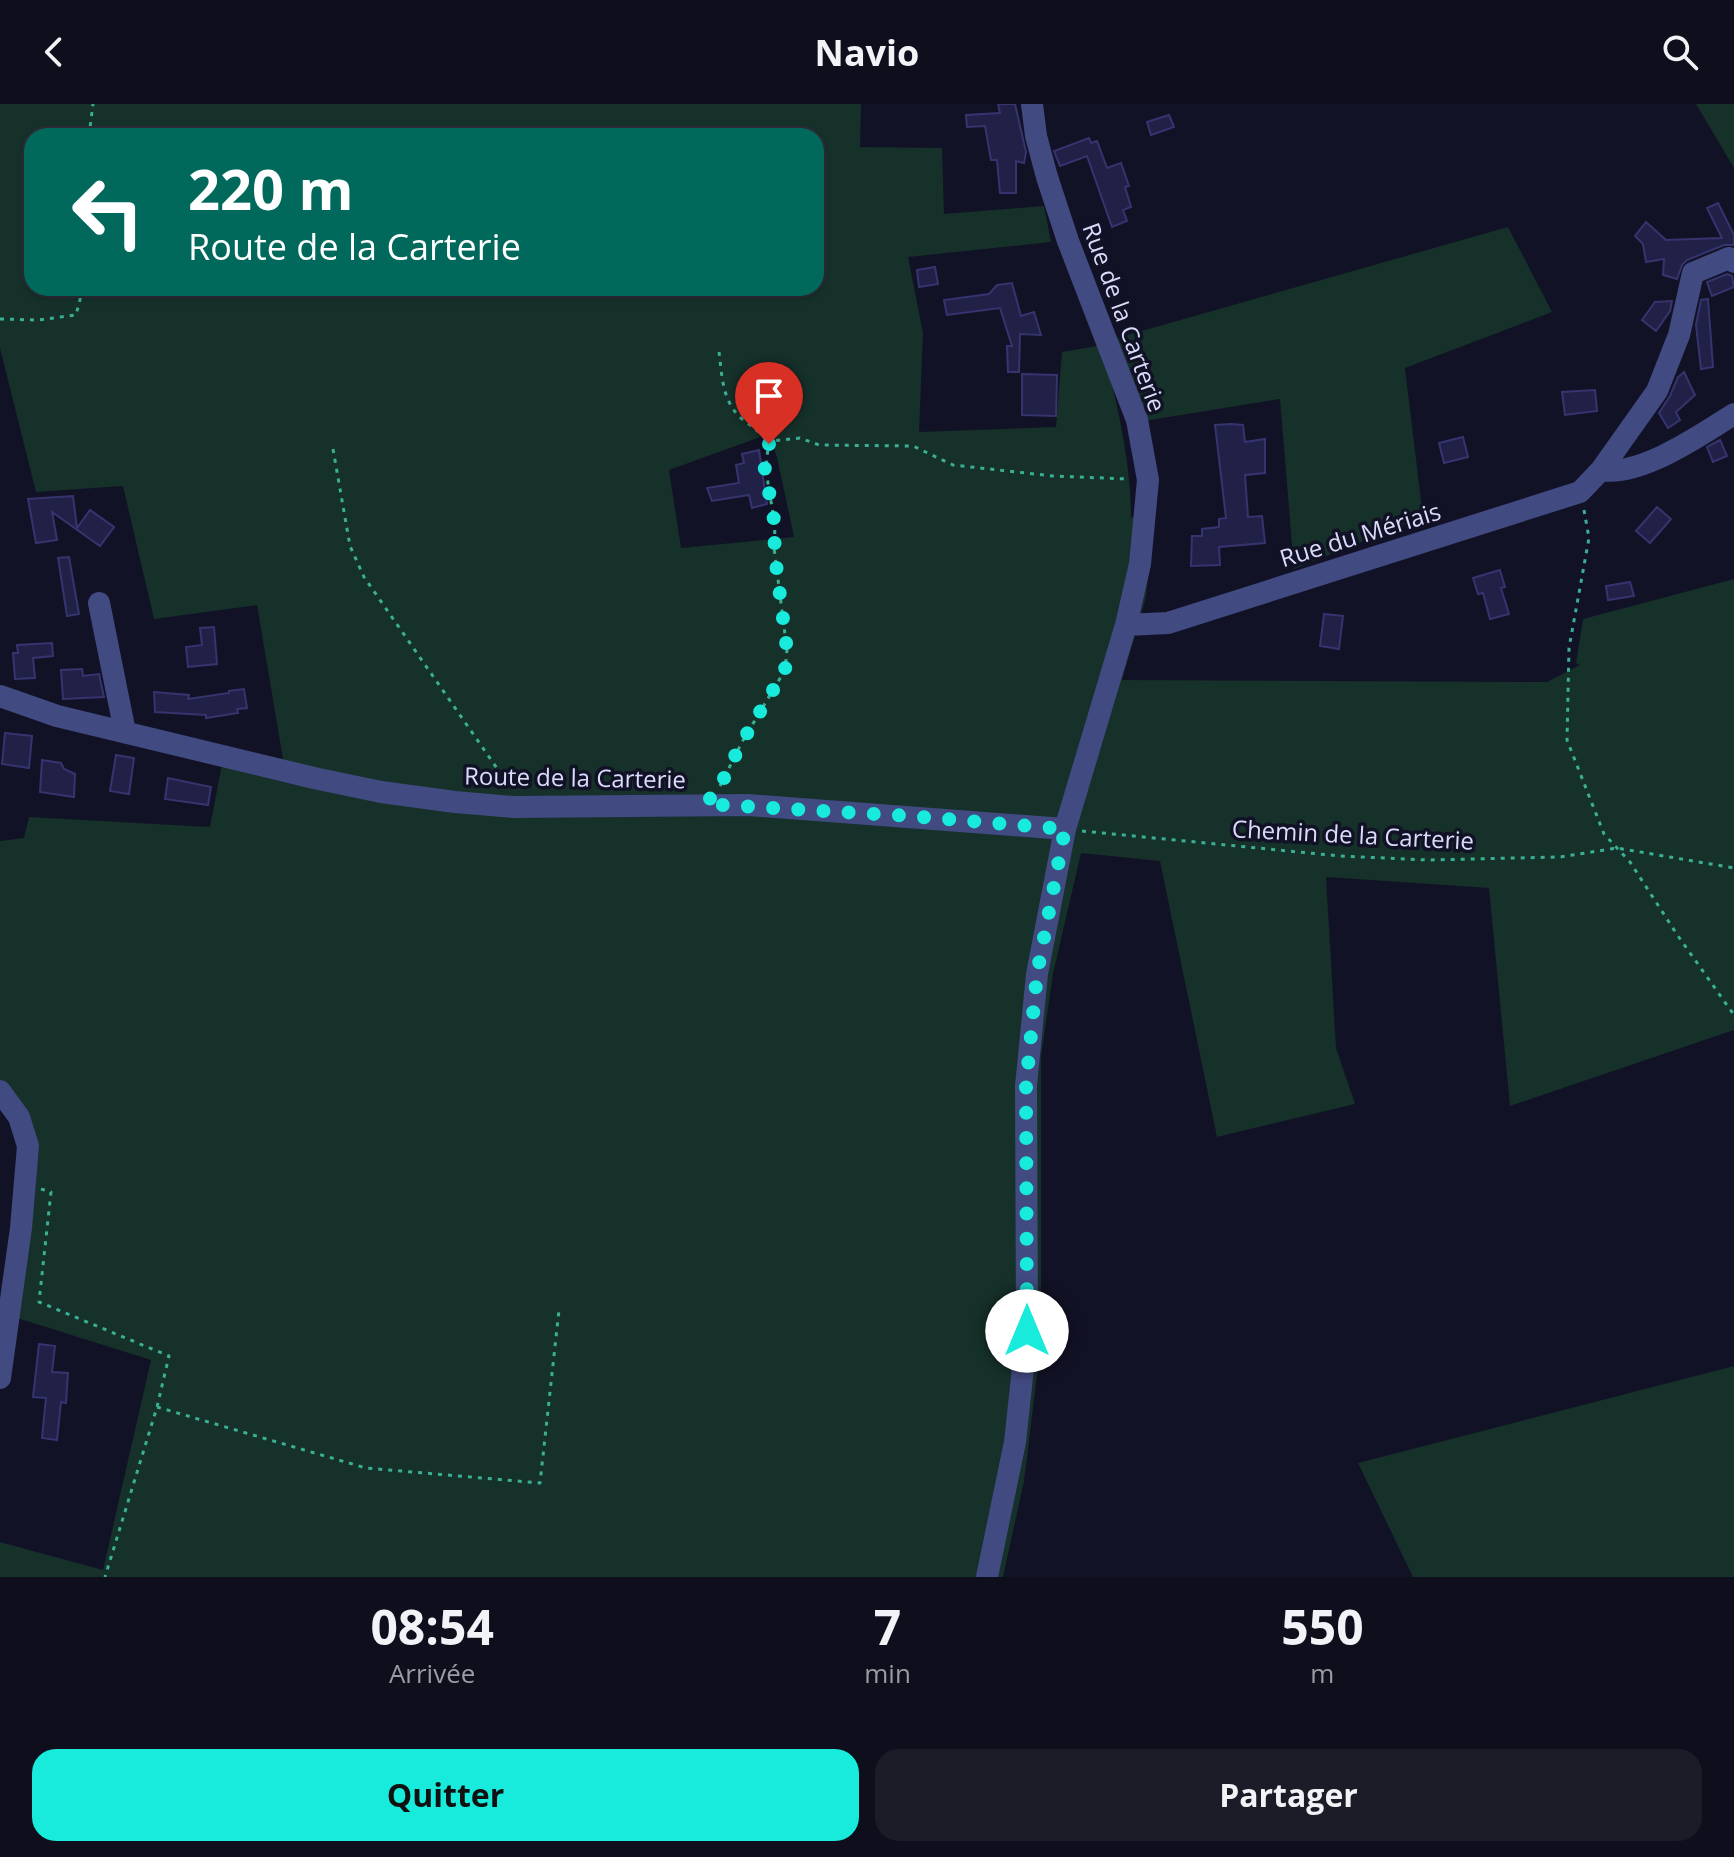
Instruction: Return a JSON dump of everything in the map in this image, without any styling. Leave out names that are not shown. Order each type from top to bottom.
[{"type":"street","name":"Rue de la Carterie","points":[[987,1577],[1015,1442],[1027,1331],[1026,1086],[1037,974],[1065,829],[1126,625],[1140,564],[1148,480],[1137,420],[1068,241],[1047,177],[1036,136],[1032,104]]},
{"type":"street","name":"Rue du Mériais","points":[[1126,625],[1168,623],[1580,492],[1601,470],[1657,391],[1679,335],[1693,273],[1732,259]]},
{"type":"street","points":[[1601,470],[1616,473],[1664,454],[1734,414]]},
{"type":"street","points":[[99,603],[125,732]]},
{"type":"street","name":"Route de la Carterie","points":[[0,696],[57,716],[381,792],[513,807],[705,804],[1065,829]]},
{"type":"street","points":[[0,1091],[19,1117],[28,1146],[0,1378]]},
{"type":"path","points":[[90,128],[93,104]]},
{"type":"path","points":[[0,319],[38,320],[76,315],[81,296]]},
{"type":"path","points":[[719,352],[725,395],[738,416],[762,433],[769,444]]},
{"type":"path","points":[[705,804],[718,790],[742,742],[785,670],[787,650],[774,548],[776,531],[764,464],[770,441],[800,438],[819,445],[913,446],[953,465],[1053,476],[1148,480]]},
{"type":"path","points":[[333,449],[350,546],[364,577],[511,789],[513,807]]},
{"type":"path","points":[[1580,492],[1589,538],[1569,648],[1567,740],[1604,834],[1630,862],[1734,1015]]},
{"type":"path","name":"Chemin de la Carterie","points":[[1065,829],[1324,854],[1428,860],[1560,857],[1617,848],[1734,868]]},
{"type":"path","points":[[25,1185],[51,1192],[39,1302],[169,1356],[157,1407],[105,1577]]},
{"type":"path","points":[[157,1407],[366,1468],[540,1483],[559,1310]]},
{"type":"green space","points":[[0,104],[861,104],[860,147],[942,148],[944,214],[1044,206],[1051,242],[908,257],[923,333],[919,432],[1056,427],[1062,352],[1103,345],[1126,452],[1131,517],[1153,521],[1146,597],[1122,680],[1547,682],[1580,665],[1576,663],[1583,619],[1734,579],[1734,1030],[1510,1106],[1489,888],[1326,877],[1336,1048],[1355,1104],[1217,1137],[1160,861],[1081,853],[1053,974],[1041,1057],[1041,1343],[1024,1481],[1003,1577],[0,1577],[0,1542],[103,1570],[151,1360],[14,1317],[31,1191],[0,1090],[0,841],[24,838],[29,817],[210,827],[222,764],[284,765],[257,605],[154,619],[123,486],[36,492],[0,348]],"holes":[[[769,434],[794,537],[681,548],[669,470]]]},
{"type":"green space","points":[[1696,104],[1734,104],[1734,168]]},
{"type":"green space","points":[[1508,227],[1552,312],[1405,368],[1423,517],[1294,569],[1280,399],[1144,421],[1117,338]]},
{"type":"green space","points":[[1734,1366],[1734,1577],[1413,1577],[1358,1463]]},
{"type":"building","points":[[998,104],[1015,104],[1026,152],[1024,163],[1016,161],[1016,193],[1000,193],[997,160],[991,160],[985,126],[967,127],[966,115],[1000,113]]},
{"type":"building","points":[[1169,115],[1174,127],[1151,135],[1147,122]]},
{"type":"building","points":[[1089,138],[1091,143],[1097,141],[1107,168],[1121,163],[1129,186],[1125,187],[1131,207],[1123,210],[1127,221],[1112,227],[1087,156],[1060,166],[1054,151]]},
{"type":"building","points":[[1718,203],[1734,235],[1734,245],[1724,245],[1687,260],[1677,279],[1663,275],[1664,259],[1646,262],[1643,244],[1635,236],[1646,222],[1666,240],[1722,238],[1707,208]]},
{"type":"building","points":[[935,267],[938,284],[919,287],[917,270]]},
{"type":"building","points":[[1727,274],[1732,276],[1734,287],[1712,296],[1707,282]]},
{"type":"building","points":[[1012,283],[1021,316],[1034,312],[1041,335],[1020,334],[1019,372],[1008,372],[1007,346],[1012,346],[1000,308],[947,315],[944,300],[989,294],[997,285]]},
{"type":"building","points":[[1708,299],[1713,367],[1701,369],[1696,325],[1701,300]]},
{"type":"building","points":[[1672,301],[1670,311],[1656,331],[1642,320],[1655,302]]},
{"type":"building","points":[[1684,372],[1695,395],[1676,412],[1680,420],[1668,428],[1659,413],[1678,377]]},
{"type":"building","points":[[1022,374],[1057,375],[1056,416],[1022,415]]},
{"type":"building","points":[[1595,390],[1597,411],[1565,415],[1562,392]]},
{"type":"building","points":[[1215,425],[1243,425],[1245,442],[1265,439],[1265,473],[1245,475],[1248,517],[1262,516],[1265,543],[1219,547],[1220,565],[1191,566],[1192,536],[1202,536],[1202,529],[1219,527],[1219,519],[1226,518]]},
{"type":"building","points":[[1463,437],[1468,457],[1444,463],[1439,443]]},
{"type":"building","points":[[1720,440],[1727,456],[1713,462],[1707,447]]},
{"type":"building","points":[[759,450],[767,504],[752,508],[749,495],[712,501],[707,488],[739,483],[736,465],[744,463],[742,454]]},
{"type":"building","points":[[73,496],[77,528],[90,510],[114,527],[100,546],[52,512],[57,540],[36,543],[28,499]]},
{"type":"building","points":[[1657,507],[1671,519],[1650,543],[1636,531]]},
{"type":"building","points":[[69,557],[79,614],[67,616],[58,558]]},
{"type":"building","points":[[1500,570],[1505,587],[1501,588],[1509,614],[1490,619],[1483,593],[1478,594],[1473,578]]},
{"type":"building","points":[[1630,582],[1634,596],[1608,600],[1606,586]]},
{"type":"building","points":[[1324,614],[1343,616],[1339,649],[1320,646]]},
{"type":"building","points":[[214,627],[217,664],[188,667],[186,647],[202,645],[200,628]]},
{"type":"building","points":[[52,643],[53,656],[33,658],[35,678],[15,679],[13,653],[18,653],[17,645]]},
{"type":"building","points":[[82,669],[83,676],[99,674],[104,697],[63,699],[61,670]]},
{"type":"building","points":[[244,689],[247,708],[237,709],[238,713],[206,718],[206,715],[155,712],[154,692],[189,695],[188,699]]},
{"type":"building","points":[[5,733],[32,736],[29,768],[2,764]]},
{"type":"building","points":[[116,755],[134,758],[129,794],[110,791]]},
{"type":"building","points":[[42,760],[61,763],[64,769],[75,774],[74,797],[40,792]]},
{"type":"building","points":[[168,778],[211,787],[208,805],[165,799]]},
{"type":"building","points":[[39,1344],[55,1346],[52,1372],[68,1373],[66,1403],[61,1402],[57,1440],[42,1438],[46,1398],[33,1397]]},
{"type":"route","points":[[769,444],[764,464],[776,531],[774,548],[787,650],[785,670],[742,742],[718,790],[705,804],[1065,829],[1037,974],[1026,1086],[1027,1331]]}]
